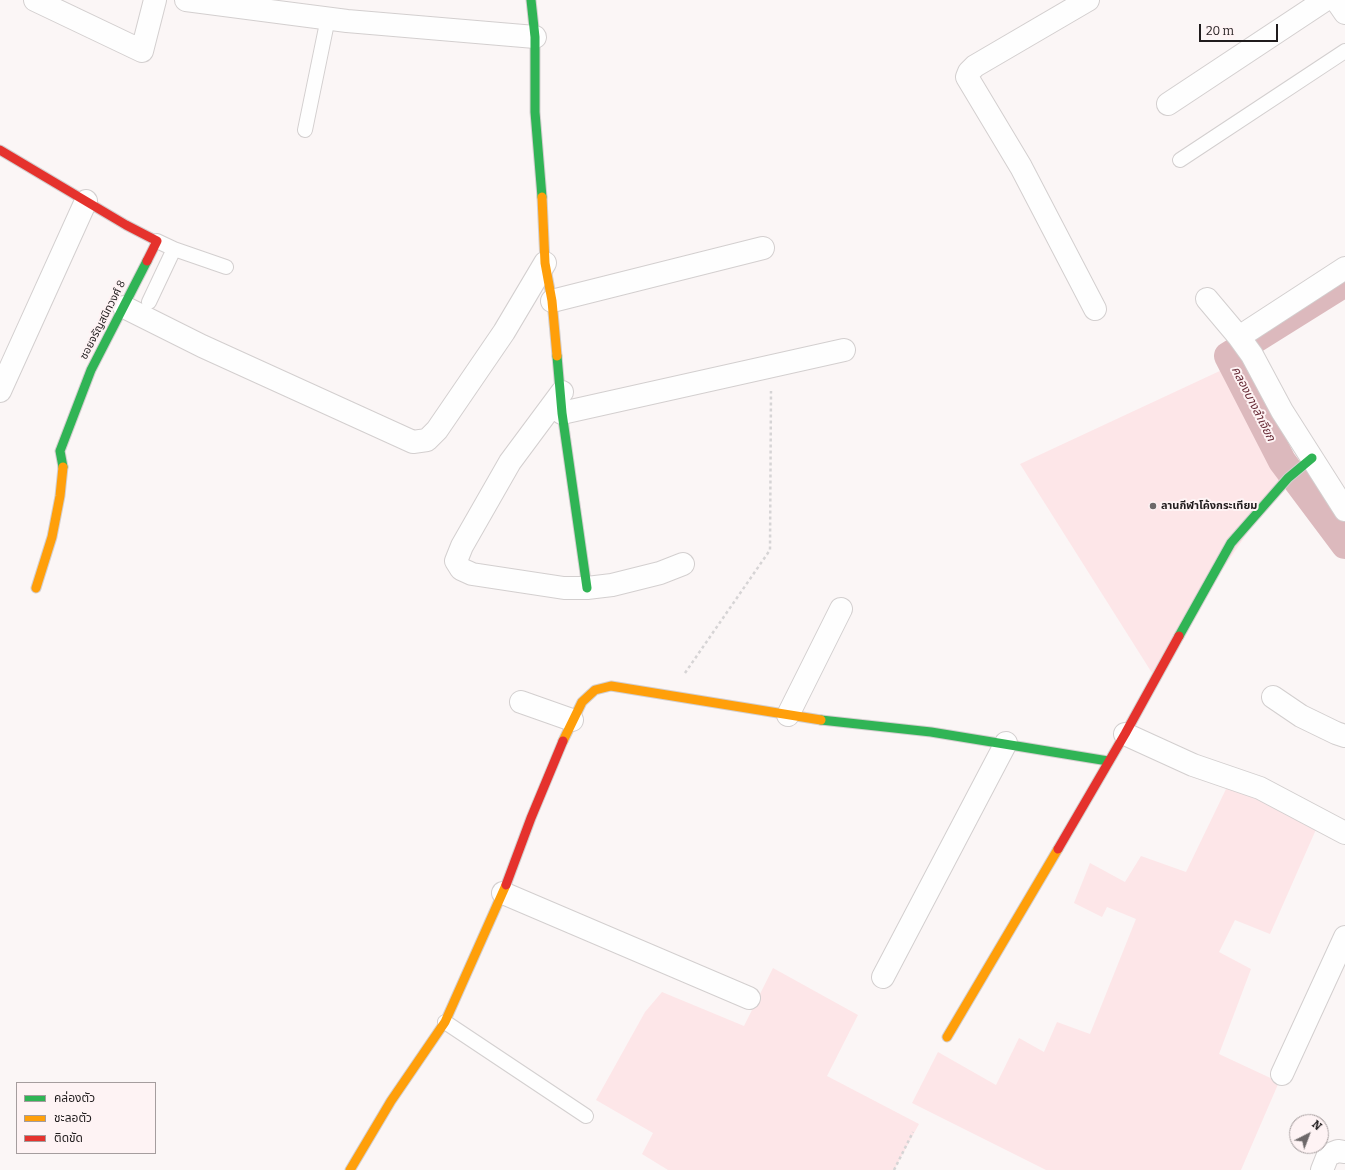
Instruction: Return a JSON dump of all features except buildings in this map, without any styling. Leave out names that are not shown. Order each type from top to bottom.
[{"type":"street","points":[[36,0],[142,51],[155,0]]},
{"type":"street","points":[[186,0],[328,18],[535,37]]},
{"type":"street","points":[[531,0],[535,37],[535,112],[545,232],[545,263],[552,301],[562,403],[586,588]]},
{"type":"street","points":[[1088,0],[976,66],[969,72],[967,77],[1021,167],[1095,309]]},
{"type":"street","points":[[1168,104],[1325,0]]},
{"type":"street","points":[[1336,0],[1345,13]]},
{"type":"street","points":[[0,150],[126,226],[157,241]]},
{"type":"street","points":[[0,391],[86,201]]},
{"type":"street","name":"ซอยจรัญสนิทวงศ์ 8","points":[[36,588],[52,537],[60,496],[63,468],[60,452],[67,429],[91,370],[157,241]]},
{"type":"street","points":[[552,301],[763,248]]},
{"type":"street","points":[[124,307],[202,346],[413,442],[427,440],[437,430],[504,332],[545,263]]},
{"type":"street","points":[[1245,344],[1345,268]]},
{"type":"street","points":[[1208,299],[1245,344],[1282,411],[1306,463],[1345,510]]},
{"type":"street","points":[[683,564],[660,573],[612,585],[586,588],[564,588],[472,574],[461,569],[456,561],[462,546],[510,462],[562,403],[772,366],[844,350]]},
{"type":"street","points":[[947,1037],[1125,734],[1231,542],[1288,478],[1306,463]]},
{"type":"street","points":[[788,715],[841,609]]},
{"type":"street","points":[[350,1170],[391,1101],[445,1022],[503,894],[531,818],[572,720],[582,702],[595,690],[611,686],[788,715],[1006,743],[1108,761]]},
{"type":"street","points":[[1273,697],[1301,716],[1345,736]]},
{"type":"street","points":[[521,702],[572,720]]},
{"type":"street","points":[[1125,734],[1193,765],[1260,788],[1345,833]]},
{"type":"street","points":[[883,977],[1006,743]]},
{"type":"street","points":[[503,894],[749,998]]},
{"type":"street","points":[[1282,1074],[1345,937]]},
{"type":"street","points":[[1322,1170],[1328,1156],[1338,1152],[1345,1152]]},
{"type":"lane","points":[[305,130],[328,18]]},
{"type":"lane","points":[[1180,160],[1345,52]]},
{"type":"lane","points":[[157,241],[174,249],[226,267]]},
{"type":"lane","points":[[150,302],[174,249]]},
{"type":"lane","points":[[445,1022],[586,1116]]},
{"type":"path","points":[[669,695],[770,550],[772,366]]},
{"type":"path","points":[[894,1170],[913,1132]]},
{"type":"shaded area","name":"ลานกีฬาโค้งกระเทียม","points":[[1224,369],[1286,476],[1152,673],[1020,464]]},
{"type":"shaded area","points":[[1227,787],[1318,825],[1270,934],[1235,920],[1219,952],[1251,969],[1219,1054],[1279,1082],[1241,1170],[1046,1170],[912,1103],[938,1052],[996,1085],[1019,1038],[1044,1052],[1057,1022],[1090,1034],[1136,919],[1107,907],[1102,917],[1074,903],[1090,863],[1125,882],[1141,856],[1186,872]]},
{"type":"shaded area","points":[[773,968],[858,1015],[827,1076],[919,1124],[894,1170],[668,1170],[642,1154],[653,1133],[596,1100],[645,1012],[662,992],[744,1026]]},
{"type":"waterway","name":"คลองบางลำเจียก","points":[[1345,283],[1228,356],[1282,461],[1345,545]]},
{"type":"traffic: fast","points":[[531,0],[535,37],[535,112],[542,197]]},
{"type":"traffic: fast","points":[[63,467],[60,451],[91,370],[147,261]]},
{"type":"traffic: fast","points":[[557,356],[562,413],[587,588]]},
{"type":"traffic: fast","points":[[1179,636],[1231,543],[1288,478],[1312,458]]},
{"type":"traffic: fast","points":[[821,720],[931,732],[1108,761]]},
{"type":"traffic: slow","points":[[542,197],[545,263],[552,301],[557,356]]},
{"type":"traffic: slow","points":[[36,588],[52,537],[60,496],[63,467]]},
{"type":"traffic: slow","points":[[563,741],[582,702],[595,690],[611,686],[821,720]]},
{"type":"traffic: slow","points":[[947,1037],[1058,849]]},
{"type":"traffic: slow","points":[[350,1170],[391,1101],[445,1022],[506,885]]},
{"type":"traffic: jam","points":[[0,150],[126,225],[157,241],[147,261]]},
{"type":"traffic: jam","points":[[1058,849],[1125,734],[1179,636]]},
{"type":"traffic: jam","points":[[506,885],[531,818],[563,741]]},
{"type":"place","name":"ลานกีฬาโค้งกระเทียม","points":[[1153,506]]}]
